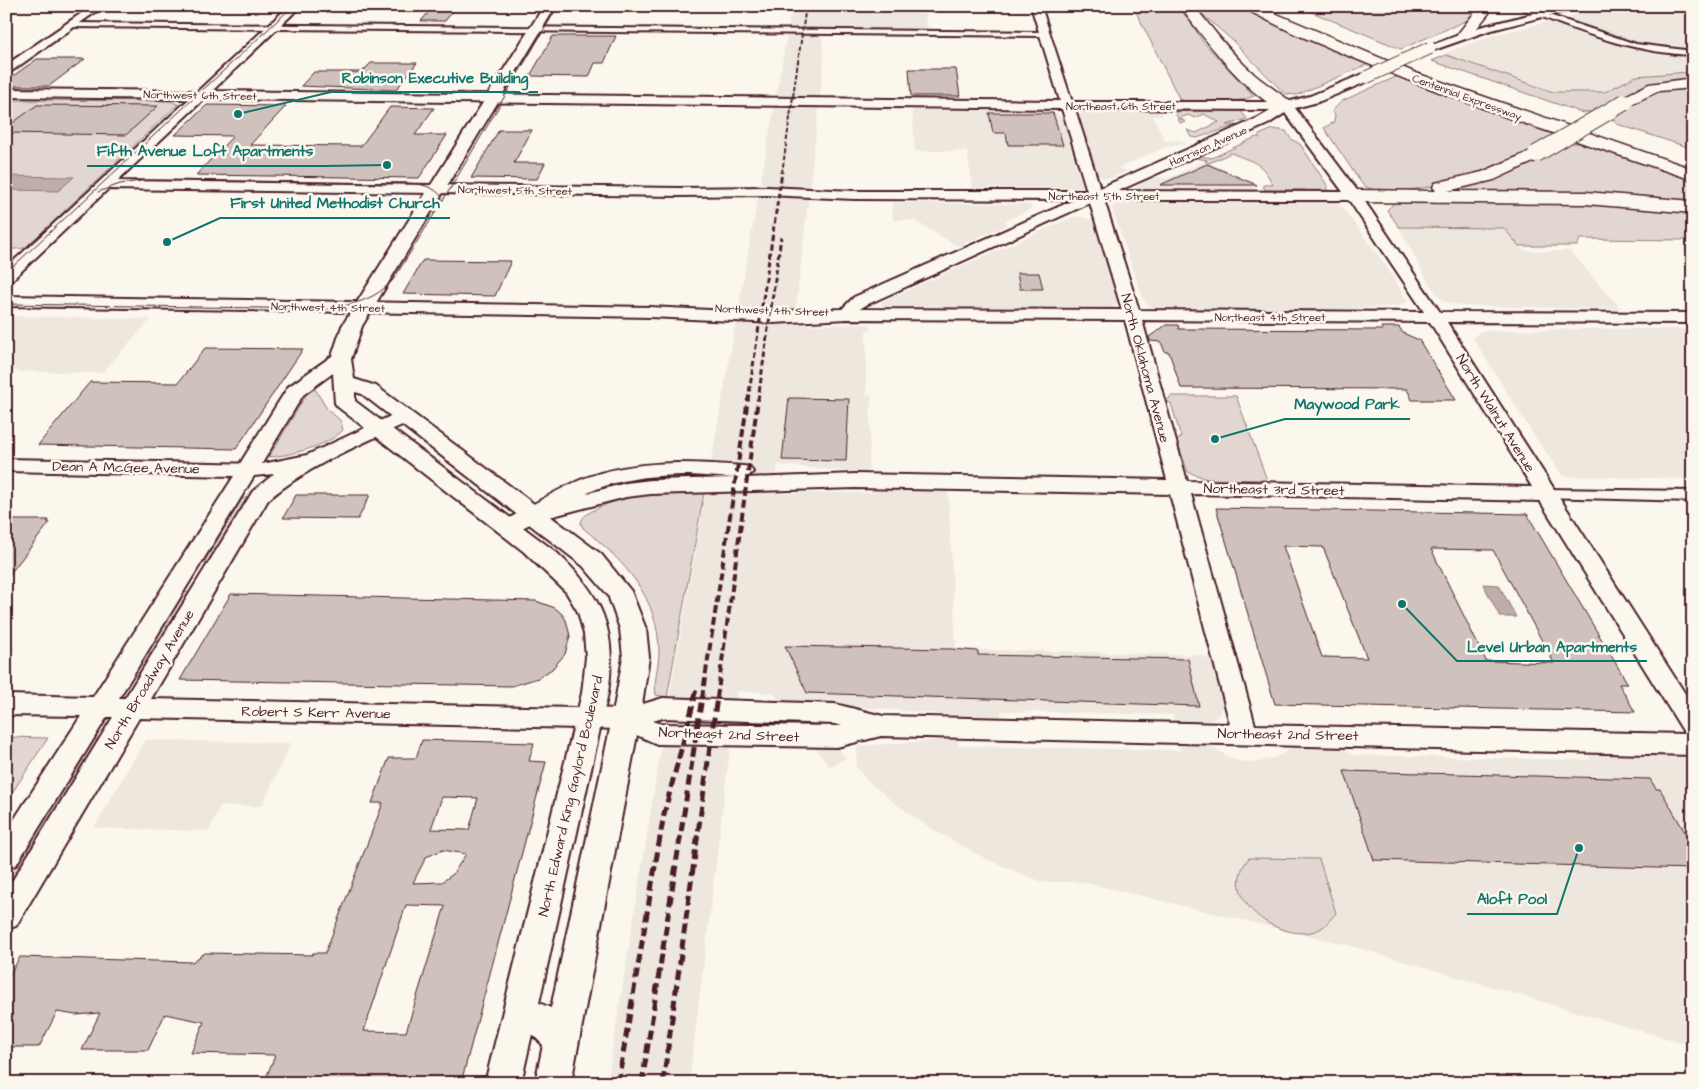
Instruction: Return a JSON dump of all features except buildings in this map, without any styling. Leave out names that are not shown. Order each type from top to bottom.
[{"type":"highway","points":[[1187,6],[1218,44],[1268,97],[1287,106]]},
{"type":"highway","name":"Centennial Expressway","points":[[1246,6],[1354,55],[1417,80],[1693,175]]},
{"type":"highway","points":[[1464,35],[1482,13],[1483,6]]},
{"type":"highway","points":[[1522,6],[1547,14]]},
{"type":"highway","name":"Centennial Expressway","points":[[1310,19],[1372,46],[1475,84],[1693,157]]},
{"type":"highway","points":[[1391,196],[1466,182],[1505,169],[1536,154],[1625,102],[1655,87],[1693,83]]},
{"type":"highway","points":[[1354,196],[1586,198],[1693,207]]},
{"type":"main road","points":[[550,6],[363,307],[349,332],[341,359],[345,382],[368,390],[534,514],[592,560],[619,591],[633,629],[636,657],[626,719],[553,1083]]},
{"type":"main road","points":[[247,470],[296,391],[341,359]]},
{"type":"main road","name":"North Edward King Gaylord Boulevard","points":[[345,382],[345,403],[508,528],[565,575],[585,601],[599,637],[600,660],[589,718],[503,1083]]},
{"type":"main road","points":[[520,1013],[547,1023],[562,1040]]},
{"type":"street","points":[[6,71],[99,6]]},
{"type":"street","points":[[6,278],[296,6]]},
{"type":"street","name":"North Oklahoma Avenue","points":[[1036,6],[1132,316],[1245,733]]},
{"type":"street","name":"Harrison Avenue","points":[[847,314],[860,300],[1263,122],[1287,106],[1313,115],[1367,76],[1430,48],[1464,35],[1580,6]]},
{"type":"street","points":[[1547,14],[1611,40],[1644,49],[1693,53]]},
{"type":"street","points":[[73,24],[1044,34]]},
{"type":"street","name":"Northwest 6th Street","points":[[6,93],[772,104]]},
{"type":"street","name":"Northeast 6th Street","points":[[772,104],[1287,106]]},
{"type":"street","name":"North Walnut Avenue","points":[[1287,106],[1313,115],[1354,196],[1436,317],[1693,727]]},
{"type":"street","name":"Northwest 5th Street","points":[[106,185],[680,192],[743,190]]},
{"type":"street","name":"Northeast 5th Street","points":[[743,190],[813,191],[854,195],[1354,196]]},
{"type":"street","name":"Northeast 5th Street","points":[[680,192],[742,198],[782,199],[812,199],[854,195]]},
{"type":"street","points":[[1010,196],[1040,206],[1043,210],[1042,219]]},
{"type":"street","name":"Northwest 4th Street","points":[[6,301],[650,312],[712,317],[819,317],[847,314]]},
{"type":"street","name":"Northeast 4th Street","points":[[847,314],[1693,318]]},
{"type":"street","name":"Dean A McGee Avenue","points":[[6,465],[262,470],[312,460],[400,414]]},
{"type":"street","name":"Dean A McGee Avenue","points":[[247,470],[266,461],[310,452],[375,426]]},
{"type":"street","name":"North Broadway Avenue","points":[[6,917],[260,496],[273,484],[312,460]]},
{"type":"street","name":"North Broadway Avenue","points":[[6,856],[238,489],[247,470]]},
{"type":"street","points":[[508,528],[534,514],[626,490],[706,478]]},
{"type":"street","name":"Northeast 3rd Street","points":[[706,478],[1693,496]]},
{"type":"street","name":"Robert S Kerr Avenue","points":[[6,705],[626,719]]},
{"type":"street","name":"Northeast 2nd Street","points":[[626,719],[657,734],[837,737],[883,726],[1693,745]]},
{"type":"shaded area","points":[[792,6],[924,6],[928,31],[837,29],[821,31],[824,60],[794,325],[870,324],[871,330],[866,330],[866,395],[871,395],[869,468],[867,473],[778,465],[774,493],[871,493],[895,489],[948,489],[956,649],[1201,655],[1214,662],[1224,704],[1221,712],[1214,719],[1197,723],[1175,722],[1173,715],[1001,711],[1001,718],[984,718],[805,702],[846,758],[830,767],[773,693],[737,691],[689,1083],[607,1083],[669,698]]},
{"type":"shaded area","points":[[1133,6],[1181,6],[1203,42],[1254,96],[1243,100],[1202,102],[1180,100]]},
{"type":"shaded area","points":[[1193,6],[1235,6],[1368,64],[1297,95],[1285,94],[1233,41]]},
{"type":"shaded area","points":[[1297,6],[1478,6],[1478,11],[1470,19],[1401,49]]},
{"type":"shaded area","points":[[1607,6],[1693,6],[1693,72],[1636,76],[1605,92],[1553,92],[1443,54],[1493,35],[1548,22],[1619,45],[1651,53],[1683,56],[1676,50],[1634,44],[1613,37],[1569,18],[1573,15]]},
{"type":"shaded area","points":[[1446,55],[1553,92],[1605,92],[1636,76],[1693,72],[1693,81],[1666,82],[1645,86],[1605,107],[1583,113],[1432,61]]},
{"type":"shaded area","points":[[1398,76],[1551,131],[1551,138],[1514,161],[1471,177],[1430,187],[1408,190],[1389,191],[1373,189],[1362,184],[1324,128],[1334,122],[1335,115],[1332,111],[1342,101]]},
{"type":"shaded area","points":[[1693,85],[1693,149],[1617,124],[1612,117],[1636,100],[1656,90]]},
{"type":"shaded area","points":[[6,100],[169,101],[178,104],[25,248],[6,250]]},
{"type":"shaded area","points":[[912,110],[1042,111],[1057,113],[1062,118],[1083,188],[973,188],[967,151],[915,151]]},
{"type":"shaded area","points":[[1088,111],[1160,112],[1163,116],[1153,116],[1165,141],[1179,140],[1188,144],[1170,145],[1118,168],[1128,171],[1111,178],[1103,178],[1095,174],[1077,116]]},
{"type":"shaded area","points":[[1241,111],[1247,119],[1227,125],[1237,125],[1197,138],[1191,137],[1187,130],[1196,133],[1219,122],[1204,114],[1195,118],[1188,115],[1179,118],[1186,122],[1180,123],[1175,112]]},
{"type":"shaded area","points":[[1273,129],[1286,131],[1291,139],[1300,144],[1327,185],[1327,190],[1308,192],[1306,190],[1265,190],[1263,185],[1273,185],[1265,171],[1252,161],[1231,153],[1209,163],[1205,161],[1207,160],[1195,158],[1199,156],[1212,158],[1256,137],[1259,138],[1259,135]]},
{"type":"shaded area","points":[[1568,143],[1586,143],[1693,179],[1693,204],[1433,195],[1515,170]]},
{"type":"shaded area","points":[[1205,161],[1232,173],[1237,185],[1252,185],[1255,191],[1164,188],[1150,192],[1138,191],[1135,188],[1150,177],[1169,178]]},
{"type":"shaded area","points":[[6,176],[74,177],[58,191],[6,190]]},
{"type":"shaded area","points":[[1124,200],[1139,203],[1197,202],[1202,200],[1321,200],[1336,202],[1382,260],[1408,301],[1399,306],[1307,311],[1159,310],[1149,306],[1143,299],[1112,208],[1116,201]]},
{"type":"shaded area","points":[[1578,201],[1693,209],[1693,240],[1580,239],[1577,246],[1519,246],[1504,228],[1399,227],[1387,210],[1395,202]]},
{"type":"shaded area","points":[[892,203],[1027,204],[1031,205],[1031,209],[1005,221],[1007,225],[958,246],[913,220],[893,220]]},
{"type":"shaded area","points":[[1075,216],[1087,218],[1094,222],[1118,300],[1116,306],[1108,310],[1101,310],[1096,307],[893,307],[891,310],[883,307],[881,302]]},
{"type":"shaded area","points":[[1399,227],[1504,228],[1524,251],[1570,251],[1621,309],[1463,306],[1446,302],[1439,297],[1426,278]]},
{"type":"shaded area","points":[[6,316],[151,319],[102,373],[6,371]]},
{"type":"shaded area","points":[[1693,329],[1693,479],[1563,476],[1533,434],[1473,338],[1480,331]]},
{"type":"shaded area","points":[[315,389],[327,409],[341,421],[343,430],[329,440],[309,449],[269,457],[309,390]]},
{"type":"shaded area","points":[[1171,396],[1236,396],[1267,480],[1207,479],[1188,472],[1177,441],[1181,437],[1171,403],[1166,402]]},
{"type":"shaded area","points":[[683,492],[704,493],[667,697],[656,695],[655,685],[659,652],[657,632],[653,614],[646,597],[625,567],[583,528],[581,523],[585,515],[619,500]]},
{"type":"shaded area","points":[[248,497],[209,561],[203,564],[242,499]]},
{"type":"shaded area","points":[[1483,584],[1499,585],[1516,617],[1500,617]]},
{"type":"shaded area","points":[[188,592],[140,675],[132,677],[184,593]]},
{"type":"shaded area","points":[[6,737],[48,738],[6,802]]},
{"type":"shaded area","points":[[96,739],[98,741],[97,745],[6,892],[6,877],[89,744]]},
{"type":"shaded area","points":[[145,740],[291,743],[262,806],[220,806],[209,831],[94,828]]},
{"type":"shaded area","points":[[958,740],[958,746],[1180,750],[1179,743],[1199,743],[1208,745],[1234,760],[1254,763],[1275,758],[1294,747],[1345,748],[1352,755],[1591,760],[1588,753],[1672,755],[1689,760],[1693,762],[1693,1046],[1348,945],[1082,882],[1042,882],[986,859],[932,829],[896,804],[868,781],[856,767],[857,746]]},
{"type":"shaded area","points":[[1249,858],[1319,859],[1336,913],[1323,927],[1309,932],[1293,932],[1276,927],[1260,918],[1248,905],[1240,891],[1240,875]]},
{"type":"tram line","points":[[6,273],[293,6]]},
{"type":"tram line","points":[[440,204],[558,6]]},
{"type":"tram line","points":[[98,192],[120,184],[147,180],[408,183],[422,185],[435,190],[442,197],[440,204]]},
{"type":"tram line","points":[[6,304],[326,309],[345,306],[371,297],[393,280],[440,204]]},
{"type":"railway","points":[[782,173],[806,6]]},
{"type":"railway","points":[[748,400],[782,172]]},
{"type":"railway","points":[[758,400],[781,237]]},
{"type":"railway","points":[[702,698],[748,399]]},
{"type":"railway","points":[[717,698],[758,399]]},
{"type":"railway","points":[[694,698],[697,688]]},
{"type":"railway","points":[[618,1083],[664,814],[695,697]]},
{"type":"railway","points":[[642,1083],[702,697]]},
{"type":"railway","points":[[663,1083],[717,697]]},
{"type":"place","name":"Robinson Executive Building","points":[[238,114]]},
{"type":"place","name":"Fifth Avenue Loft Apartments","points":[[387,165]]},
{"type":"place","name":"First United Methodist Church","points":[[167,242]]},
{"type":"place","name":"Maywood Park","points":[[1215,439]]},
{"type":"place","name":"Level Urban Apartments","points":[[1402,604]]},
{"type":"place","name":"Aloft Pool","points":[[1579,848]]}]
